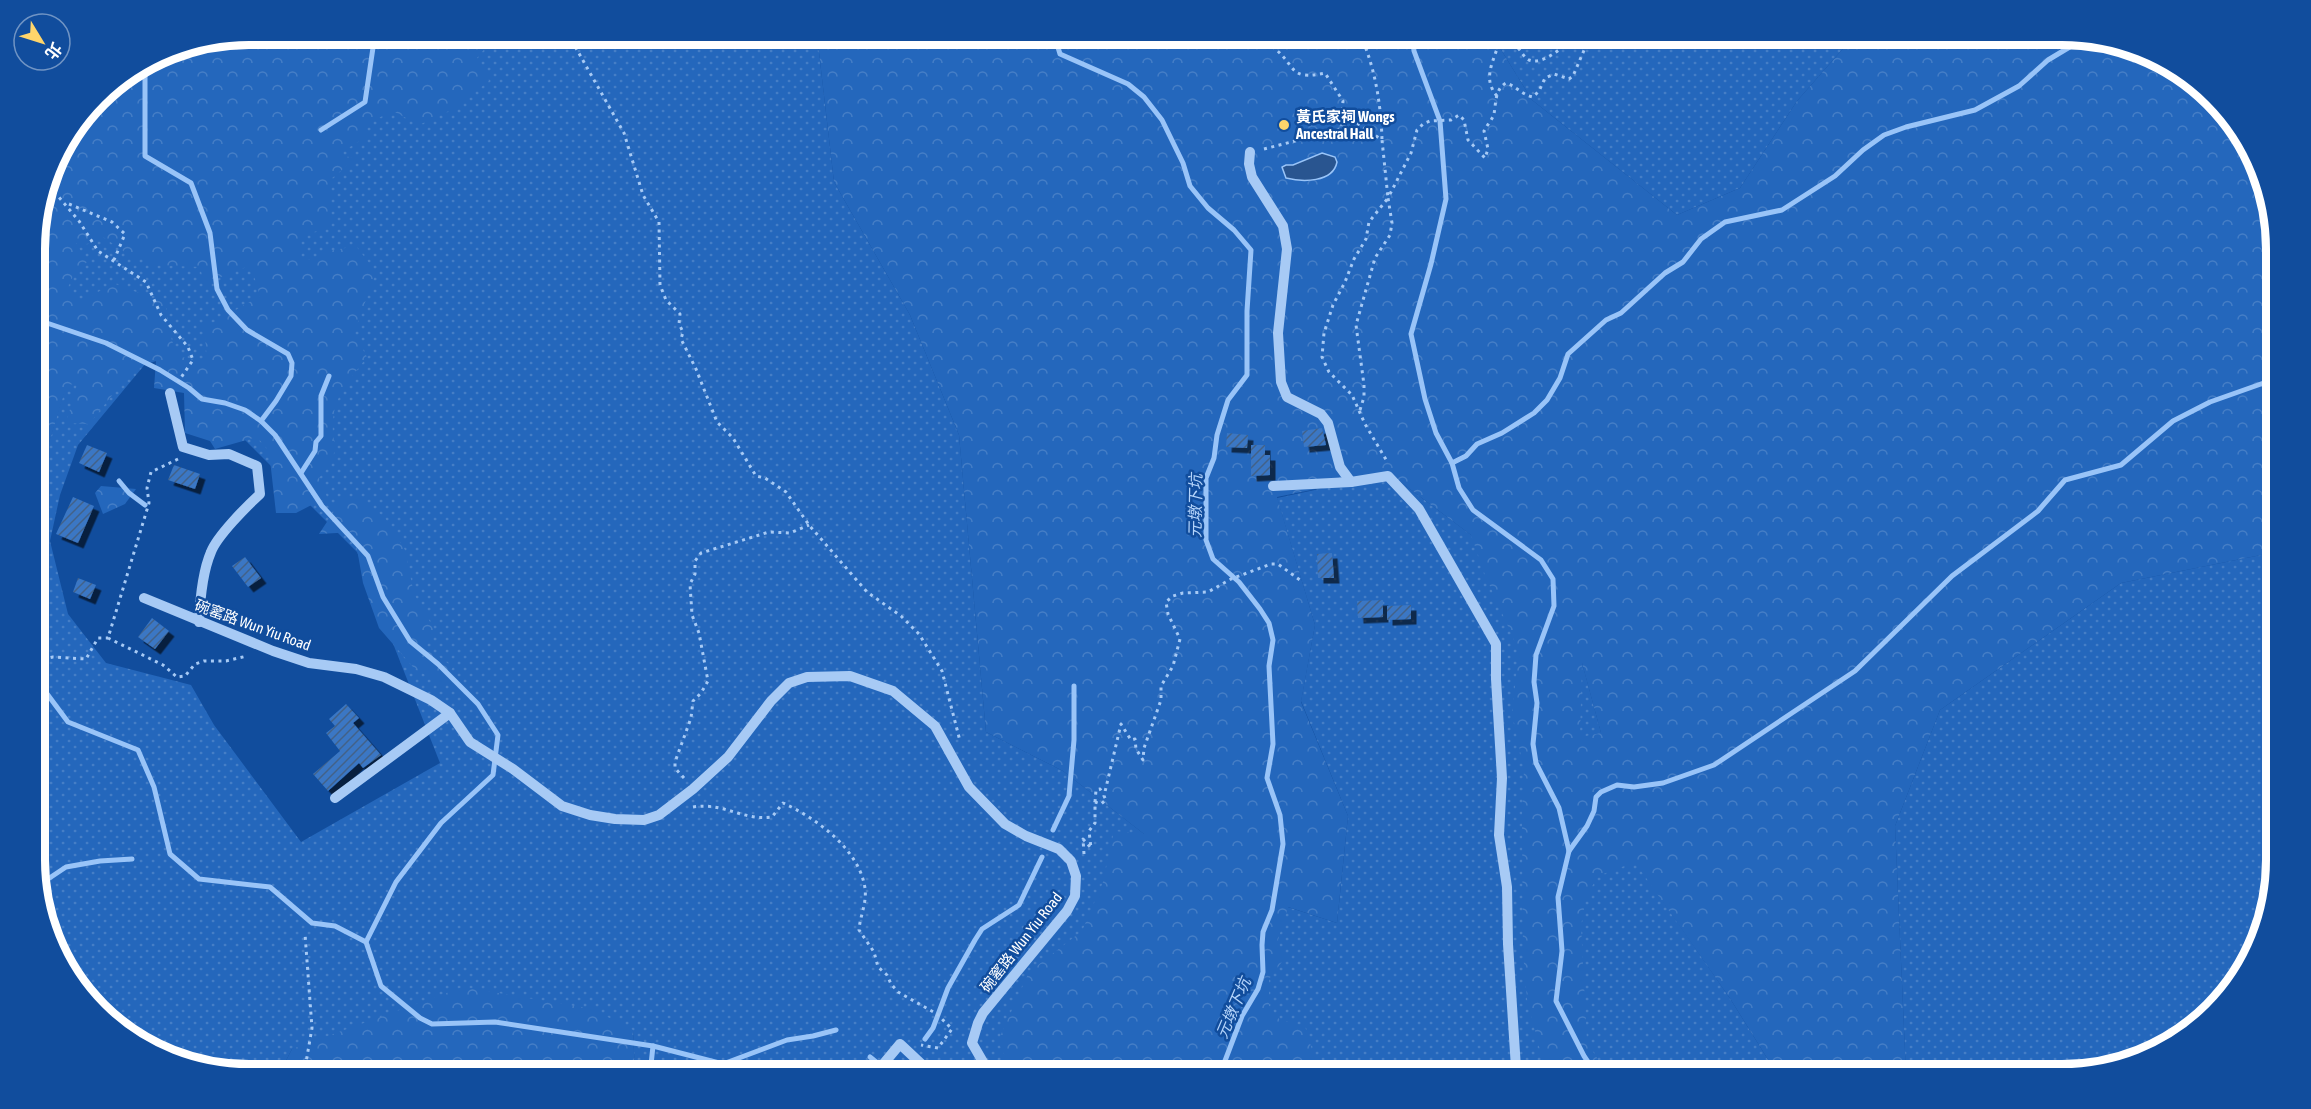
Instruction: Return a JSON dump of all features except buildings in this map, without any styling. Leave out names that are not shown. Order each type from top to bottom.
[{"type":"street","points":[[1250,152],[1249,164],[1252,177],[1283,226],[1287,249],[1278,333],[1281,382],[1287,398],[1321,414],[1328,423],[1340,467],[1352,482]]},
{"type":"street","points":[[170,393],[183,447],[209,455],[229,454],[258,466],[260,494],[247,506],[211,550],[204,578],[199,622]]},
{"type":"street","points":[[1273,486],[1352,482],[1389,476],[1419,509],[1496,644],[1502,778],[1499,835],[1507,887],[1508,944],[1516,1064]]},
{"type":"street","name":"碗窰路 Wun Yiu Road","points":[[144,598],[199,622],[309,663],[356,669],[384,677],[431,700],[450,713],[470,742],[513,769],[562,806],[590,815],[644,820],[659,815],[693,789],[728,757],[771,701],[789,683],[807,677],[850,676],[893,691],[935,726],[969,787],[985,805],[1005,824],[1026,836],[1059,849],[1071,861],[1076,876],[1075,896],[1067,911],[978,1023],[972,1043],[984,1064]]},
{"type":"street","points":[[335,798],[450,713]]},
{"type":"street","points":[[883,1064],[900,1044],[921,1064]]},
{"type":"path","points":[[574,45],[624,133],[644,195],[659,222],[660,285],[666,300],[680,314],[679,324],[683,332],[681,339],[696,369],[717,422],[733,438],[756,476],[765,478],[786,492],[810,525],[867,592],[901,616],[919,634],[942,671],[962,750]]},
{"type":"path","points":[[1269,45],[1293,71],[1307,77],[1325,73],[1343,100],[1341,129]]},
{"type":"path","points":[[1360,410],[1364,397],[1364,385],[1356,325],[1375,258],[1390,235],[1392,223],[1382,140],[1381,106],[1365,45]]},
{"type":"path","points":[[1497,96],[1492,91],[1488,78],[1499,45]]},
{"type":"path","points":[[1508,45],[1516,46],[1528,60],[1534,61],[1547,56],[1564,45]]},
{"type":"path","points":[[1389,476],[1390,467],[1365,424],[1352,395],[1324,366],[1322,345],[1333,305],[1366,239],[1369,222],[1388,198],[1411,153],[1417,130],[1423,124],[1430,120],[1451,120],[1459,115],[1464,120],[1468,140],[1485,158],[1487,155],[1484,131],[1493,117],[1497,96],[1502,85],[1506,82],[1525,95],[1533,97],[1539,91],[1545,78],[1554,74],[1569,79],[1573,76],[1586,45]]},
{"type":"path","points":[[1250,152],[1341,129],[1349,123],[1358,123],[1382,140]]},
{"type":"path","points":[[53,193],[79,221],[98,251],[146,282],[161,315],[188,347],[193,360],[170,393]]},
{"type":"path","points":[[69,204],[112,222],[125,234],[114,260]]},
{"type":"path","points":[[686,782],[675,768],[675,762],[690,718],[693,701],[708,681],[699,633],[692,615],[690,584],[695,574],[695,561],[701,553],[768,532],[790,533],[810,525]]},
{"type":"path","points":[[1104,796],[1121,724],[1131,740],[1135,739],[1136,749],[1143,760],[1144,748],[1161,700],[1161,686],[1173,666],[1180,639],[1168,614],[1166,602],[1173,596],[1183,593],[1208,592],[1245,573],[1271,564],[1278,564],[1300,580]]},
{"type":"path","points":[[45,659],[53,657],[86,659],[98,638],[108,638]]},
{"type":"path","points":[[1073,868],[1084,864],[1083,839],[1091,848],[1089,831],[1095,823],[1095,802],[1096,790],[1100,789],[1106,800],[1101,804],[1095,802]]},
{"type":"path","points":[[671,804],[680,808],[718,806],[761,818],[772,817],[783,803],[802,811],[849,852],[862,879],[865,900],[859,930],[874,952],[878,968],[898,992],[937,1014],[957,1033]]},
{"type":"path","points":[[305,934],[312,1028],[306,1064]]},
{"type":"path","points":[[900,1044],[938,1048],[952,1029]]},
{"type":"green space","points":[[249,45],[818,45],[834,182],[910,315],[959,435],[986,732],[1063,771],[1202,879],[1337,923],[1348,816],[1301,701],[1315,625],[1277,498],[1390,474],[1567,607],[1636,862],[1731,1000],[1771,1064],[635,1064],[633,1030],[292,1049],[284,1064],[222,1062],[183,1053],[147,1037],[125,1022],[87,984],[72,962],[61,938],[52,913],[47,887],[45,860],[45,456],[74,358],[45,266],[45,235],[56,183],[72,147],[105,105],[136,79],[171,61],[209,49]],"holes":[[[156,351],[357,552],[440,763],[301,842],[214,725],[191,685],[106,663],[68,614],[50,541],[60,495],[78,445]]]},
{"type":"green space","points":[[488,45],[477,58],[489,81],[451,110],[419,125],[393,111],[366,124],[366,137],[337,155],[356,158],[331,179],[330,226],[301,237],[300,259],[313,260],[329,251],[356,246],[376,272],[354,333],[367,357],[339,398],[333,423],[334,453],[332,460],[319,478],[327,497],[296,513],[276,513],[269,451],[257,437],[215,449],[210,441],[185,433],[184,393],[154,388],[156,361],[134,368],[89,424],[66,423],[77,385],[67,384],[45,456],[45,235],[49,209],[56,183],[72,147],[87,125],[114,96],[147,72],[171,61],[222,47]],"holes":[[[103,237],[132,257],[149,258],[151,265],[200,267],[204,284],[246,267],[254,276],[260,296],[215,322],[204,325],[207,361],[181,357],[172,341],[165,303],[113,283],[83,301],[67,290],[73,276],[87,262],[76,243],[87,244]]]},
{"type":"green space","points":[[818,45],[1498,45],[1532,100],[1677,215],[1740,188],[1797,101],[1846,45],[2062,45],[2102,49],[2128,56],[2164,72],[2206,105],[2239,147],[2259,196],[2266,249],[2266,554],[2121,583],[1940,710],[1895,826],[1906,1064],[1771,1064],[1731,1000],[1635,862],[1598,876],[1586,897],[1581,926],[1587,1042],[1601,1064],[1543,1064],[1527,999],[1523,952],[1524,770],[1512,713],[1519,651],[1485,575],[1471,535],[1390,474],[1277,497],[1315,625],[1301,702],[1348,816],[1337,923],[1288,907],[1278,940],[1284,959],[1269,979],[1269,1006],[1280,1020],[1305,1026],[1316,1064],[1008,1064],[998,1041],[1029,972],[1082,931],[1103,882],[1114,831],[1144,834],[1063,771],[986,732],[959,435],[910,315],[834,182]],"holes":[[[1582,663],[1601,733],[1580,737]]]},
{"type":"green space","points":[[1498,45],[1846,45],[1797,101],[1740,188],[1677,215],[1532,100]]},
{"type":"green space","points":[[101,486],[136,489],[125,504],[103,514],[95,493]]},
{"type":"green space","points":[[359,497],[385,518],[405,550],[414,594],[437,634],[424,646],[453,667],[441,685],[413,667],[379,628],[363,583],[354,532],[319,534],[342,499]]},
{"type":"green space","points":[[2266,554],[2266,860],[2262,900],[2250,938],[2239,962],[2206,1004],[2175,1030],[2128,1053],[2076,1064],[1906,1064],[1895,826],[1940,710],[2121,583]]},
{"type":"green space","points":[[463,987],[592,1009],[633,1030],[635,1064],[284,1064],[292,1049]]},
{"type":"shaded area","points":[[1322,153],[1335,157],[1337,162],[1330,174],[1308,180],[1286,178],[1282,167]]},
{"type":"waterway","points":[[321,130],[365,102],[373,45]]},
{"type":"waterway","name":"元墩下坑","points":[[1057,45],[1060,54],[1128,84],[1144,97],[1162,120],[1183,163],[1190,186],[1208,208],[1234,230],[1251,250],[1247,311],[1247,375],[1228,400],[1217,435],[1214,458],[1206,478],[1206,540],[1213,559],[1239,582],[1269,623],[1273,640],[1269,666],[1273,744],[1267,778],[1280,815],[1283,844],[1272,910],[1263,932],[1263,972],[1258,989],[1242,1016],[1224,1064]]},
{"type":"waterway","points":[[1413,45],[1440,121],[1446,199],[1411,334],[1425,399],[1436,433],[1452,463],[1459,488],[1473,510],[1541,560],[1553,579],[1554,606],[1536,655],[1534,682],[1537,703],[1533,744],[1536,763],[1559,808],[1569,851],[1558,897],[1562,951],[1556,1001],[1589,1064]]},
{"type":"waterway","points":[[1452,463],[1466,456],[1477,444],[1502,433],[1534,413],[1547,400],[1560,378],[1568,354],[1606,320],[1621,313],[1665,273],[1683,262],[1701,239],[1725,222],[1782,210],[1835,176],[1863,150],[1884,135],[1906,127],[1975,110],[2019,86],[2048,60],[2072,46]]},
{"type":"waterway","points":[[145,73],[145,156],[191,183],[210,233],[217,289],[228,310],[247,330],[288,354],[292,363],[291,376],[261,421]]},
{"type":"waterway","points":[[45,322],[106,343],[160,370],[202,399],[225,403],[245,410],[261,421],[275,435],[322,506],[368,556],[383,597],[410,641],[438,664],[478,704],[498,735],[493,775],[441,823],[396,882],[366,942],[381,986],[420,1018],[432,1024],[495,1022],[653,1046],[723,1064]]},
{"type":"waterway","points":[[301,473],[315,451],[316,442],[321,436],[321,396],[329,376]]},
{"type":"waterway","points":[[1569,851],[1587,826],[1594,811],[1596,797],[1601,792],[1617,785],[1634,787],[1663,783],[1714,765],[1855,671],[1952,576],[2038,511],[2065,480],[2121,465],[2173,421],[2210,402],[2266,382]]},
{"type":"waterway","points":[[119,481],[129,493],[145,505]]},
{"type":"waterway","points":[[1053,830],[1069,796],[1074,740],[1074,686]]},
{"type":"waterway","points":[[45,691],[68,722],[138,750],[154,787],[170,854],[199,879],[270,887],[312,923],[335,926],[366,942]]},
{"type":"waterway","points":[[925,1039],[933,1028],[948,988],[982,929],[1019,905],[1042,857]]},
{"type":"waterway","points":[[46,880],[66,867],[100,861],[132,859]]},
{"type":"waterway","points":[[723,1064],[787,1040],[836,1030]]},
{"type":"waterway","points":[[651,1064],[653,1046]]},
{"type":"waterway","points":[[870,1057],[879,1064]]},
{"type":"place","name":"黃氏家祠 Wongs Ancestral Hall","points":[[1284,125]]}]
